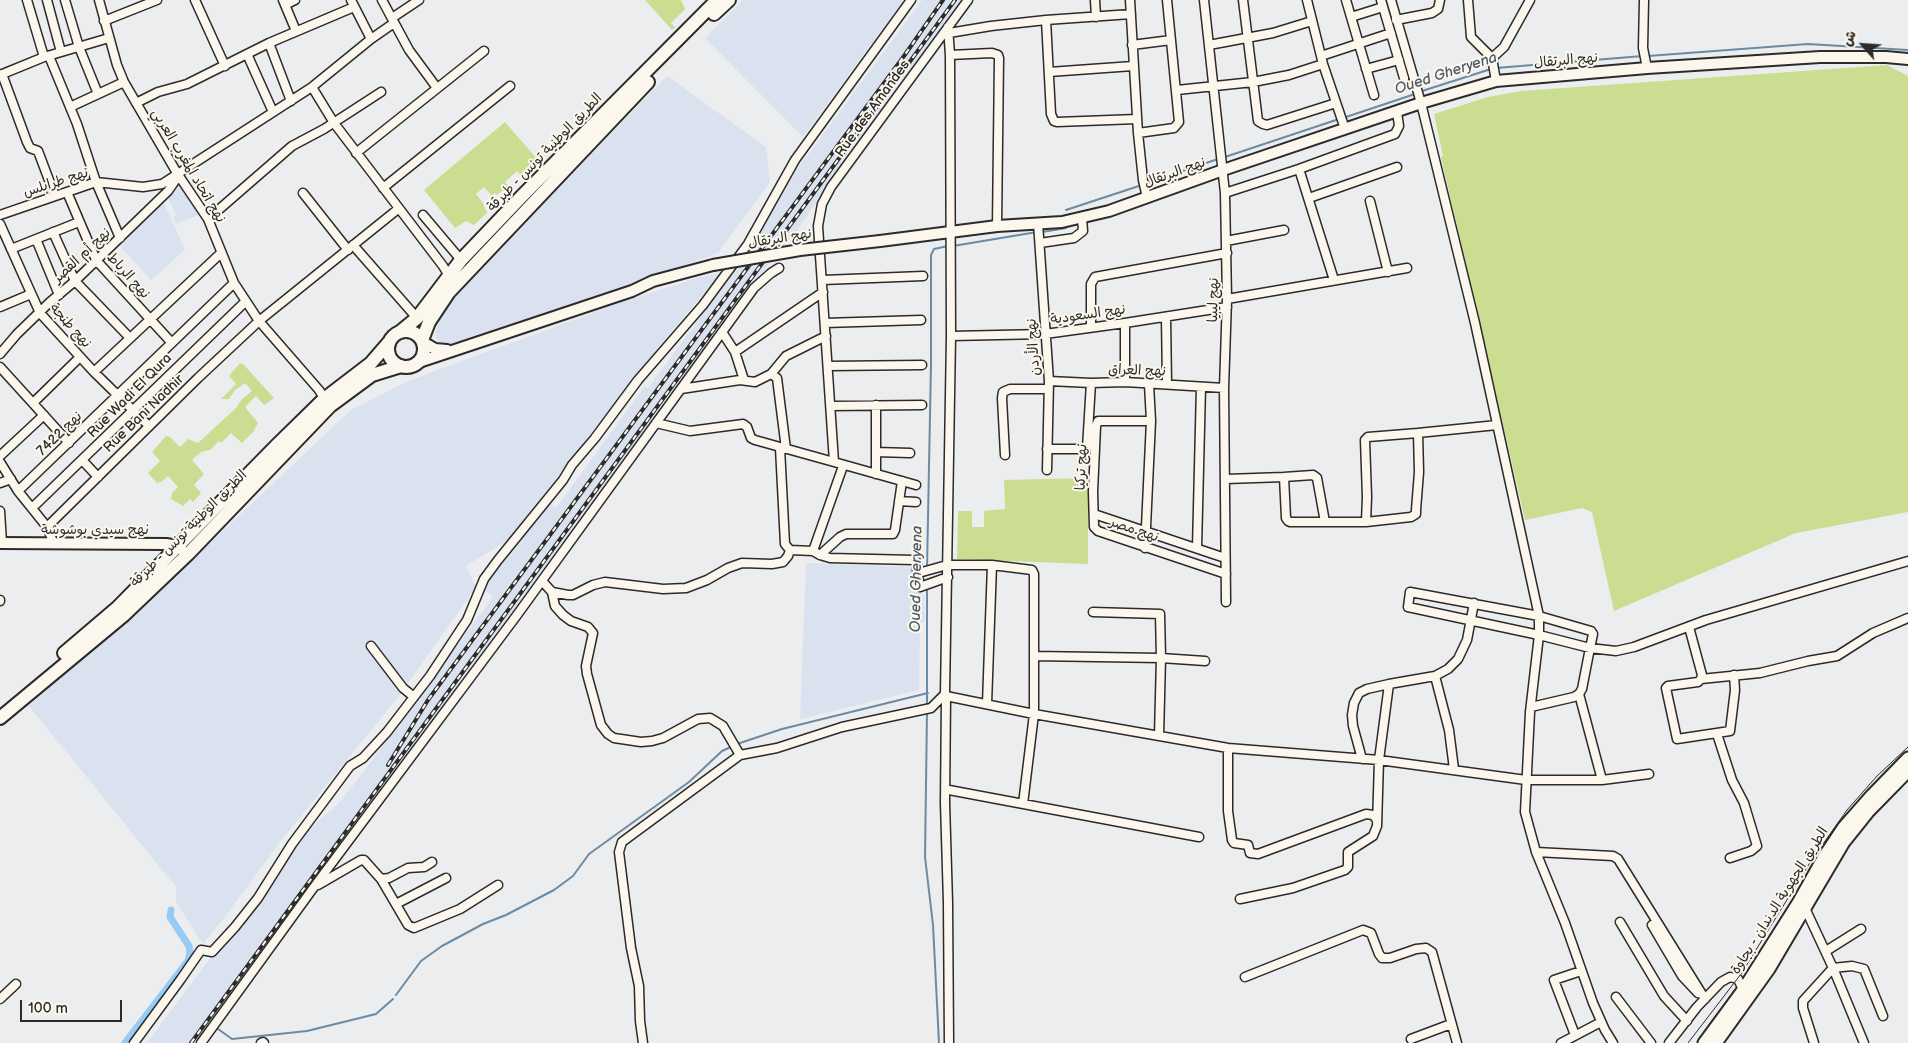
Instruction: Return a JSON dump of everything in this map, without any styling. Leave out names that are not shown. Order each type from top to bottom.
[{"type":"main road","name":"الطريق الوطنية تونس - طبرقة","points":[[0,718],[124,615],[183,550],[327,403],[371,363],[395,336],[417,318],[461,260],[717,0]]},
{"type":"main road","name":"الطريق الوطنية تونس - طبرقة","points":[[423,341],[429,322],[449,292],[636,93],[729,0]]},
{"type":"main road","points":[[410,331],[419,336],[423,341],[423,354],[416,363],[401,366],[392,360],[389,346],[395,336],[410,331]]},
{"type":"main road","name":"الطريق الوطنية تونس - طبرقة","points":[[327,403],[372,375],[401,366]]},
{"type":"main road","name":"الطريق الوطنية تونس - طبرقة","points":[[0,709],[183,550]]},
{"type":"main road","name":"الطريق الجهوية الدندان - بجاوة","points":[[1704,1043],[1743,990],[1829,848],[1872,795],[1908,758]]},
{"type":"main road","name":"الطريق الجهوية الدندان - بجاوة","points":[[1716,1043],[1741,1011],[1769,969],[1844,842],[1868,812],[1908,771]]},
{"type":"street","points":[[27,0],[46,57],[70,106],[96,182],[120,238]]},
{"type":"street","points":[[47,0],[61,52]]},
{"type":"street","points":[[65,0],[79,47],[98,94]]},
{"type":"street","name":"نهج اتحاد المغرب العربي","points":[[99,0],[108,38],[124,82],[178,174],[208,219],[234,283],[259,321],[319,390],[327,403]]},
{"type":"street","points":[[104,21],[157,0]]},
{"type":"street","points":[[195,0],[225,66]]},
{"type":"street","points":[[295,0],[284,2],[296,31]]},
{"type":"street","points":[[382,0],[409,50],[437,88]]},
{"type":"street","name":"نهج طرابلس","points":[[0,215],[96,182],[153,187],[170,180],[312,87],[420,0]]},
{"type":"street","points":[[134,1043],[201,950],[212,952],[258,898],[292,844],[350,766],[363,758],[388,732],[468,620],[484,579],[563,480],[572,465],[595,438],[638,380],[703,305],[748,244],[795,160],[911,0]]},
{"type":"street","name":"Rue des Amandes","points":[[834,462],[823,292],[817,241],[822,204],[831,186],[948,30],[968,0]]},
{"type":"street","points":[[1095,0],[1096,17]]},
{"type":"street","points":[[1130,0],[1138,133],[1146,193]]},
{"type":"street","points":[[1138,133],[1178,126],[1177,90],[1167,0]]},
{"type":"street","name":"نهج ليبيا","points":[[1204,0],[1225,193],[1227,253],[1224,388],[1226,602]]},
{"type":"street","points":[[1243,0],[1258,121],[1267,125],[1337,105]]},
{"type":"street","points":[[1306,0],[1323,64],[1344,126]]},
{"type":"street","points":[[1346,0],[1374,95]]},
{"type":"street","points":[[1391,0],[1408,78]]},
{"type":"street","points":[[1396,20],[1432,13],[1438,9],[1440,0]]},
{"type":"street","points":[[1468,0],[1471,37],[1492,59],[1495,78]]},
{"type":"street","points":[[1492,59],[1504,47],[1530,0]]},
{"type":"street","points":[[1644,0],[1643,48],[1646,65]]},
{"type":"street","points":[[136,103],[158,92],[187,84],[353,3],[371,39]]},
{"type":"street","points":[[1351,17],[1382,4],[1399,60],[1420,100],[1475,323],[1538,616],[1539,635],[1531,707],[1525,812],[1536,852],[1565,923],[1581,971],[1601,1022],[1613,1043]]},
{"type":"street","points":[[948,1043],[948,903],[945,802],[951,233],[950,55],[948,30],[1131,14]]},
{"type":"street","points":[[1046,20],[1051,114],[1054,121],[1137,119]]},
{"type":"street","points":[[1209,45],[1273,33],[1312,22]]},
{"type":"street","points":[[1321,56],[1391,33]]},
{"type":"street","points":[[55,196],[38,151],[30,148],[27,142],[1,75],[46,57],[108,38]]},
{"type":"street","points":[[1132,45],[1171,40]]},
{"type":"street","points":[[269,43],[291,101]]},
{"type":"street","points":[[356,153],[484,51]]},
{"type":"street","points":[[950,55],[992,53],[998,55],[999,58],[997,226]]},
{"type":"street","points":[[247,54],[273,112]]},
{"type":"street","name":"نهج البرتقال","points":[[416,363],[632,291],[653,281],[712,265],[800,250],[997,226],[1062,222],[1082,218],[1146,193],[1222,167],[1344,126],[1397,112],[1420,100],[1495,78],[1646,65],[1820,57],[1908,59]]},
{"type":"street","points":[[1366,69],[1399,60]]},
{"type":"street","points":[[1177,90],[1253,82],[1289,75],[1323,64]]},
{"type":"street","points":[[1049,72],[1133,66]]},
{"type":"street","points":[[70,106],[124,82]]},
{"type":"street","points":[[383,188],[510,86]]},
{"type":"street","points":[[312,87],[334,123],[443,266],[448,276]]},
{"type":"street","points":[[208,219],[292,146],[334,123],[382,92]]},
{"type":"street","points":[[1225,193],[1299,170],[1395,134],[1399,126],[1397,112]]},
{"type":"street","points":[[1309,198],[1397,167]]},
{"type":"street","points":[[1299,170],[1334,280]]},
{"type":"street","name":"نهج أم القصر","points":[[0,354],[17,334],[168,191],[178,174]]},
{"type":"street","name":"نهج الرباط","points":[[66,192],[96,260],[171,342]]},
{"type":"street","points":[[303,193],[350,248],[417,318]]},
{"type":"street","points":[[1370,201],[1388,272]]},
{"type":"street","name":"Rue Bani Nadhir","points":[[47,527],[259,321],[398,209]]},
{"type":"street","points":[[423,215],[461,260]]},
{"type":"street","points":[[1039,240],[1074,238],[1080,235],[1083,227],[1082,218]]},
{"type":"street","points":[[11,249],[79,222]]},
{"type":"street","name":"نهج طنجة","points":[[0,224],[40,313],[94,372],[149,426]]},
{"type":"street","name":"نهج الأردن","points":[[1038,224],[1048,385],[1047,470]]},
{"type":"street","points":[[1226,240],[1284,230]]},
{"type":"street","points":[[53,232],[75,281],[130,338]]},
{"type":"street","points":[[36,238],[59,295]]},
{"type":"street","points":[[94,372],[221,252]]},
{"type":"street","points":[[1092,327],[1090,284],[1095,277],[1227,253]]},
{"type":"street","points":[[201,1043],[314,887],[542,581],[754,288],[771,273],[780,268]]},
{"type":"street","name":"نهج السعودية","points":[[951,336],[1045,334],[1125,323],[1334,280],[1407,268]]},
{"type":"street","points":[[822,280],[923,276]]},
{"type":"street","name":"نهج 7422","points":[[18,491],[234,283]]},
{"type":"street","points":[[735,352],[823,292]]},
{"type":"street","points":[[0,307],[31,294]]},
{"type":"street","name":"Rue Wadi El Qura","points":[[32,508],[83,461],[245,302]]},
{"type":"street","points":[[1166,316],[1167,384]]},
{"type":"street","points":[[825,323],[921,320]]},
{"type":"street","points":[[1125,323],[1125,382]]},
{"type":"street","points":[[722,332],[735,352],[744,380]]},
{"type":"street","points":[[681,389],[744,380],[753,383],[771,374],[786,356],[826,336]]},
{"type":"street","name":"نهج البرتقال","points":[[423,341],[441,350],[456,349]]},
{"type":"street","points":[[33,403],[80,357]]},
{"type":"street","points":[[828,366],[922,365]]},
{"type":"street","points":[[0,366],[68,443]]},
{"type":"street","points":[[771,374],[777,378],[783,448],[785,544],[790,550],[817,553],[830,558],[914,560],[917,562],[920,587],[948,577]]},
{"type":"street","name":"نهج العراق","points":[[1005,455],[1002,398],[1003,392],[1010,389],[1048,385],[1125,382],[1224,388]]},
{"type":"street","points":[[1047,449],[1086,448],[1091,383]]},
{"type":"street","points":[[1145,548],[1151,421],[1149,384]]},
{"type":"street","points":[[1197,548],[1201,387]]},
{"type":"street","points":[[830,406],[922,405]]},
{"type":"street","points":[[876,406],[876,474]]},
{"type":"street","points":[[0,456],[44,415]]},
{"type":"street","name":"نهج تركيا","points":[[1094,514],[1093,492],[1096,426],[1098,421],[1151,421]]},
{"type":"street","points":[[656,423],[690,431],[743,424],[747,427],[751,438],[755,440],[916,485]]},
{"type":"street","points":[[1366,522],[1365,440],[1368,436],[1497,425]]},
{"type":"street","points":[[1284,477],[1288,521],[1366,522],[1411,517],[1416,514],[1419,472],[1418,433]]},
{"type":"street","points":[[876,452],[910,453]]},
{"type":"street","points":[[83,461],[98,476]]},
{"type":"street","points":[[0,462],[18,491],[47,527],[54,544]]},
{"type":"street","points":[[817,553],[843,466]]},
{"type":"street","points":[[1226,479],[1313,475],[1317,478],[1325,522]]},
{"type":"street","points":[[0,483],[11,479]]},
{"type":"street","points":[[817,553],[846,534],[893,534],[902,481]]},
{"type":"street","points":[[900,501],[916,502]]},
{"type":"street","points":[[0,512],[1,543]]},
{"type":"street","name":"نهج مصر","points":[[1225,558],[1094,514],[1093,524],[1096,530],[1226,574]]},
{"type":"street","name":"نهج سيدي بوشوشة","points":[[1,543],[166,544],[183,550]]},
{"type":"street","points":[[552,592],[562,595],[573,595],[593,585],[605,582],[663,589],[686,588],[742,563],[772,564],[782,562],[786,559],[790,550]]},
{"type":"street","points":[[1531,707],[1574,697],[1579,694],[1582,688],[1590,648],[1593,634],[1588,629],[1538,616],[1410,592],[1407,607],[1539,635],[1590,648],[1607,650],[1625,649],[1706,620],[1908,561]]},
{"type":"street","points":[[919,571],[947,565],[992,565],[1032,570],[1034,574],[1034,714],[1023,804]]},
{"type":"street","points":[[987,704],[992,565]]},
{"type":"street","points":[[542,581],[552,592],[555,606],[563,615],[571,621],[588,627],[593,633],[586,666],[587,674],[601,725],[608,734],[614,738],[642,742],[652,741],[663,738],[694,720],[706,718],[720,724],[735,744],[740,755]]},
{"type":"street","points":[[1362,759],[1352,715],[1354,703],[1360,693],[1367,689],[1389,684],[1435,676],[1448,669],[1458,659],[1467,640],[1474,604]]},
{"type":"street","points":[[1093,612],[1160,614],[1159,736]]},
{"type":"street","points":[[1734,675],[1735,690],[1730,730],[1717,734],[1677,740],[1666,688],[1668,686],[1734,675],[1760,673],[1837,656],[1873,633],[1908,618]]},
{"type":"street","points":[[1689,627],[1702,675],[1701,680]]},
{"type":"street","points":[[371,646],[402,688],[414,697]]},
{"type":"street","points":[[1034,656],[1161,658],[1205,661]]},
{"type":"street","points":[[1435,676],[1449,730],[1454,769]]},
{"type":"street","points":[[1240,899],[1293,888],[1345,870],[1348,867],[1348,852],[1373,836],[1377,826],[1379,760],[1389,684]]},
{"type":"street","points":[[1579,694],[1602,780]]},
{"type":"street","points":[[946,695],[1034,714],[1228,748],[1379,760],[1526,780],[1602,780],[1649,774]]},
{"type":"street","points":[[643,1043],[639,986],[631,948],[620,847],[628,837],[740,755],[778,748],[842,727],[922,711],[931,708],[946,695]]},
{"type":"street","points":[[1717,734],[1732,780],[1744,803],[1757,846],[1751,851],[1730,858]]},
{"type":"street","points":[[1228,748],[1228,811],[1232,840],[1237,844],[1248,845],[1250,853],[1258,854],[1366,814],[1373,815],[1377,820]]},
{"type":"street","points":[[949,790],[1199,837]]},
{"type":"street","points":[[1536,852],[1613,856],[1618,859],[1704,997]]},
{"type":"street","points":[[314,887],[361,860],[367,862],[381,879],[408,925],[414,928],[460,909],[498,885]]},
{"type":"street","points":[[381,879],[389,878],[408,868],[424,866],[432,862]]},
{"type":"street","points":[[396,904],[446,878]]},
{"type":"street","points":[[1805,908],[1826,951],[1864,1043]]},
{"type":"street","points":[[1620,922],[1664,996],[1687,1021]]},
{"type":"street","points":[[1652,924],[1682,976],[1691,987],[1704,997]]},
{"type":"street","points":[[1826,951],[1861,929]]},
{"type":"street","points":[[1245,977],[1356,932],[1367,930],[1371,933],[1382,958],[1390,958],[1416,948],[1430,949],[1457,1043]]},
{"type":"street","points":[[1814,1043],[1803,1008],[1803,1001],[1833,968],[1852,966],[1864,969],[1884,1016]]},
{"type":"street","points":[[1575,1035],[1554,980],[1581,971]]},
{"type":"street","points":[[1670,1043],[1704,997],[1721,982],[1730,977],[1739,980],[1745,996],[1741,1011]]},
{"type":"street","points":[[0,999],[16,984]]},
{"type":"street","points":[[1616,997],[1651,1043]]},
{"type":"street","points":[[1561,1043],[1601,1022]]},
{"type":"street","points":[[1411,1039],[1451,1024]]},
{"type":"shaded area","points":[[743,0],[904,0],[803,137],[705,38]]},
{"type":"shaded area","points":[[922,0],[964,0],[850,154],[798,229],[755,281],[196,1043],[147,1043],[300,837],[338,804],[355,783],[493,597],[482,588],[547,502],[556,508],[645,386],[648,388],[750,250],[796,171]]},
{"type":"shaded area","points":[[667,76],[766,147],[770,182],[718,253],[571,306],[443,346],[435,337],[438,315],[473,276]]},
{"type":"shaded area","points":[[179,182],[199,215],[176,224],[173,218],[176,215],[167,196],[176,190],[173,186]]},
{"type":"shaded area","points":[[163,201],[185,250],[151,280],[118,244]]},
{"type":"shaded area","points":[[721,273],[651,356],[509,539],[466,566],[476,587],[399,696],[283,838],[203,944],[176,902],[176,887],[29,706],[121,620],[132,633],[125,623],[351,410],[406,382],[435,371],[625,301],[697,278]]},
{"type":"shaded area","points":[[806,563],[914,567],[917,587],[924,596],[925,621],[920,623],[919,690],[800,719]]},
{"type":"green space","points":[[645,0],[681,0],[685,9],[671,23],[675,27],[672,30]]},
{"type":"green space","points":[[1887,65],[1908,76],[1908,512],[1796,533],[1614,611],[1592,512],[1582,508],[1525,520],[1441,157],[1443,156],[1434,114],[1488,97],[1521,91]]},
{"type":"green space","points":[[505,122],[544,167],[528,183],[517,171],[505,182],[508,186],[497,195],[495,193],[492,196],[484,187],[476,194],[483,203],[487,213],[474,225],[466,221],[455,228],[424,190]]},
{"type":"green space","points":[[240,363],[274,398],[264,405],[256,396],[245,407],[258,423],[253,432],[242,443],[231,433],[221,443],[219,441],[210,450],[201,452],[192,460],[204,474],[194,485],[201,493],[193,502],[190,499],[183,506],[171,499],[172,493],[178,487],[168,476],[157,483],[148,473],[160,461],[152,452],[166,436],[170,437],[180,447],[188,439],[198,443],[236,408],[242,399],[252,391],[245,383],[235,390],[229,399],[221,399],[236,384],[229,376]]},
{"type":"green space","points":[[1088,478],[1088,564],[957,559],[958,511],[972,511],[972,527],[984,527],[984,511],[1005,509],[1004,480]]},
{"type":"waterway","name":"Oued Gheryena","points":[[1648,56],[1808,44],[1908,50]]},
{"type":"waterway","name":"Oued Gheryena","points":[[1496,68],[1643,56]]},
{"type":"waterway","name":"Oued Gheryena","points":[[1419,92],[1491,69]]},
{"type":"waterway","name":"Oued Gheryena","points":[[1343,118],[1415,94]]},
{"type":"waterway","name":"Oued Gheryena","points":[[1222,158],[1339,119]]},
{"type":"waterway","name":"Oued Gheryena","points":[[1147,183],[1218,159]]},
{"type":"waterway","name":"Oued Gheryena","points":[[1066,210],[1142,185]]},
{"type":"waterway","name":"Oued Gheryena","points":[[1042,232],[1066,228]]},
{"type":"waterway","name":"Oued Gheryena","points":[[953,246],[1037,232]]},
{"type":"waterway","name":"Oued Gheryena","points":[[927,569],[931,255],[934,249],[948,246]]},
{"type":"waterway","name":"Oued Gheryena","points":[[927,586],[927,706]]},
{"type":"waterway","points":[[737,744],[782,729],[928,693]]},
{"type":"waterway","name":"Oued Gheryena","points":[[927,711],[925,857],[933,925],[939,1043]]},
{"type":"waterway","points":[[396,995],[421,961],[442,946],[483,924],[506,915],[554,890],[573,876],[589,854],[689,782],[722,751],[733,746]]},
{"type":"waterway","points":[[125,1043],[188,961],[189,946],[170,917],[171,910]]},
{"type":"waterway","points":[[218,1029],[232,1039],[307,1031],[376,1014],[393,999]]},
{"type":"tram line","points":[[1688,1043],[1741,974],[1811,861],[1847,810],[1877,776],[1908,747]]},
{"type":"railway","points":[[388,765],[428,700],[904,56],[943,0]]},
{"type":"railway","points":[[191,1043],[955,0]]}]
